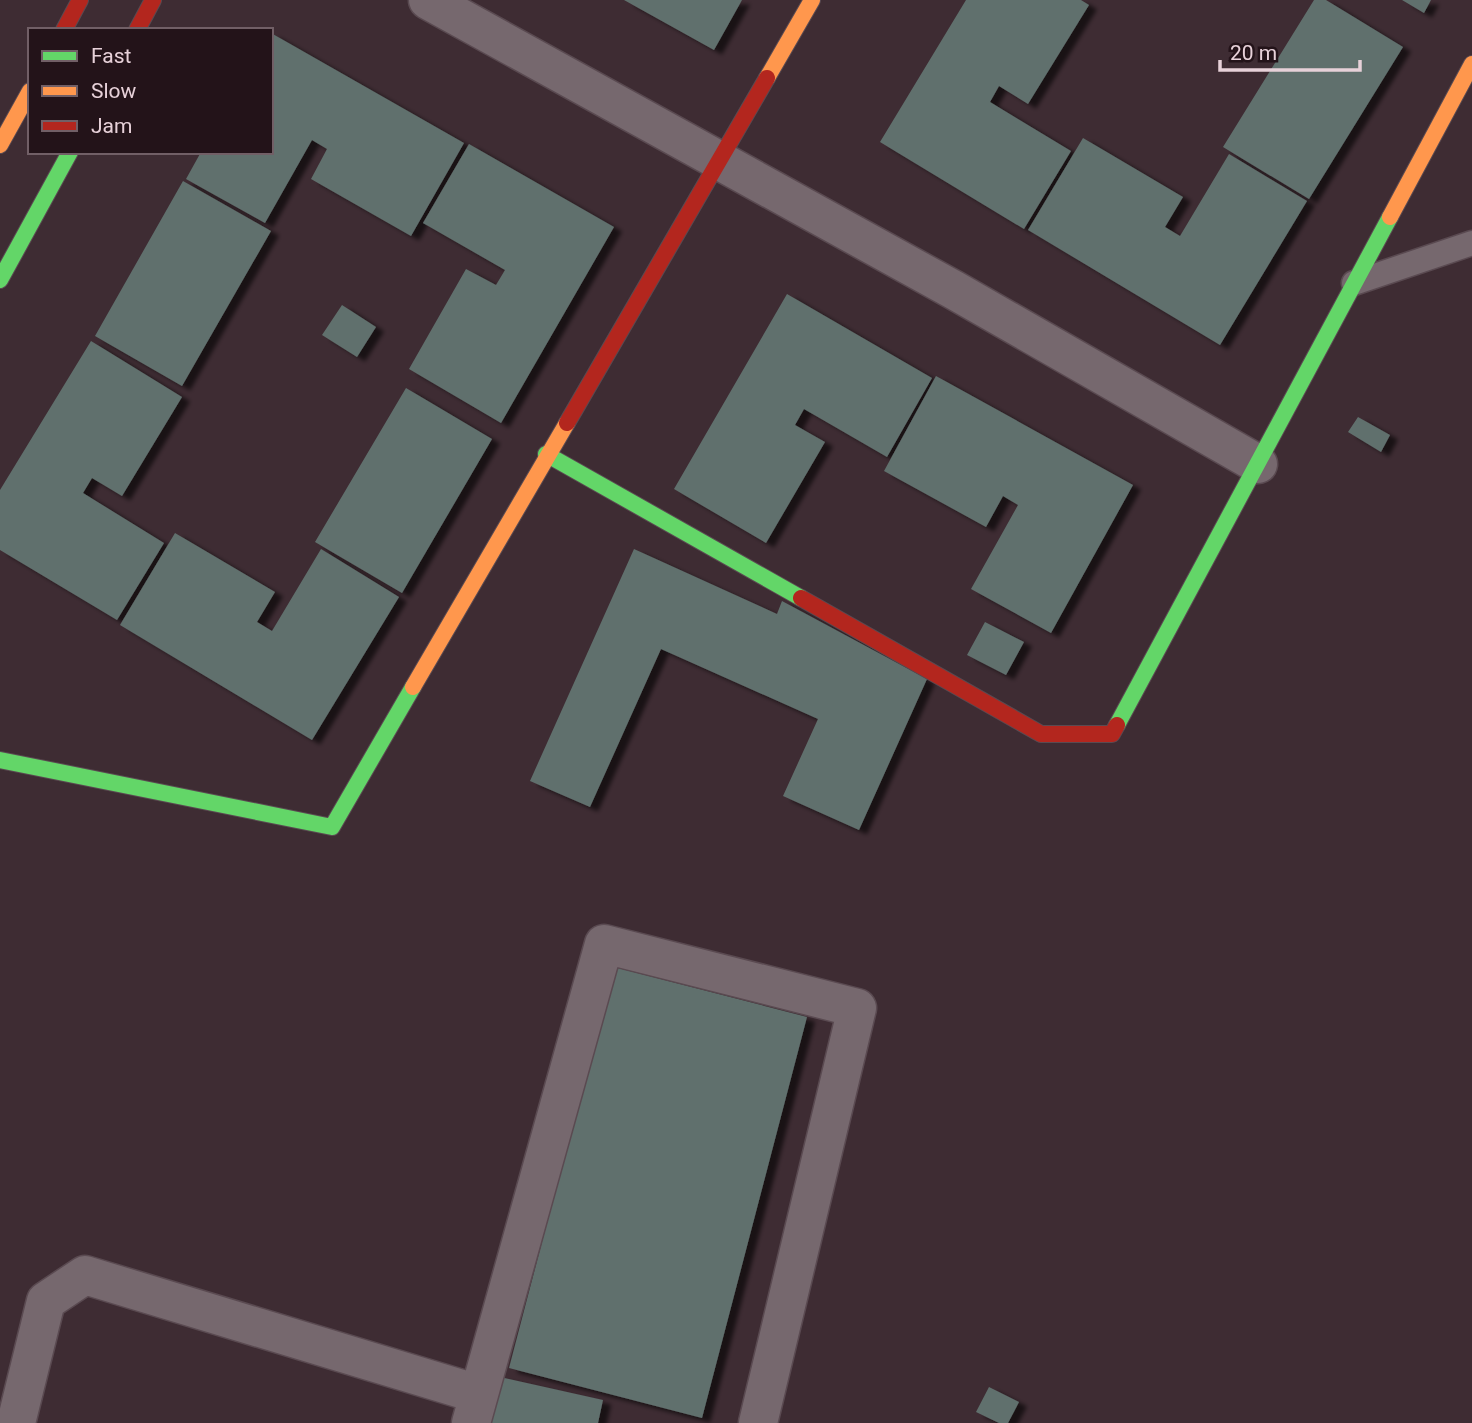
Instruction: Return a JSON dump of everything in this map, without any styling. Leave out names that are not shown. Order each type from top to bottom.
[{"type":"street","points":[[65,28],[80,0]]},
{"type":"street","points":[[138,28],[153,0]]},
{"type":"street","points":[[428,0],[954,290],[1258,464]]},
{"type":"street","points":[[0,760],[332,827],[811,0]]},
{"type":"street","points":[[547,454],[1041,734],[1112,734],[1472,64]]},
{"type":"street","points":[[0,145],[28,95]]},
{"type":"street","points":[[0,280],[69,154]]},
{"type":"street","points":[[16,1423],[46,1301],[85,1276],[474,1408],[604,944],[857,1008],[758,1423]]},
{"type":"lane","points":[[1354,283],[1472,243]]},
{"type":"building","points":[[624,0],[742,0],[714,50]]},
{"type":"building","points":[[966,0],[1081,0],[1089,5],[1028,104],[999,86],[990,102],[1071,151],[1024,229],[880,142]]},
{"type":"building","points":[[1314,0],[1326,0],[1403,47],[1309,199],[1223,147]]},
{"type":"building","points":[[1402,0],[1431,0],[1424,13]]},
{"type":"building","points":[[273,34],[464,143],[411,236],[311,179],[327,149],[312,140],[265,223],[186,179],[200,154],[273,154]]},
{"type":"building","points":[[1083,138],[1183,197],[1165,227],[1180,236],[1229,154],[1307,201],[1220,345],[1028,230]]},
{"type":"building","points":[[469,144],[614,227],[501,423],[409,369],[466,269],[496,285],[505,270],[423,223]]},
{"type":"building","points":[[183,181],[271,231],[182,386],[95,336]]},
{"type":"building","points":[[787,294],[932,378],[887,457],[804,409],[795,425],[825,442],[766,543],[674,489]]},
{"type":"building","points":[[342,305],[376,327],[357,357],[322,335]]},
{"type":"building","points":[[91,341],[182,397],[122,496],[92,478],[83,493],[164,543],[117,620],[0,550],[0,490]]},
{"type":"building","points":[[936,376],[1133,485],[1051,633],[971,589],[1018,505],[1003,496],[986,527],[884,471]]},
{"type":"building","points":[[406,388],[492,439],[402,593],[315,542]]},
{"type":"building","points":[[1358,417],[1390,435],[1381,452],[1348,432]]},
{"type":"building","points":[[175,533],[275,592],[257,622],[272,631],[321,549],[399,597],[312,740],[120,625]]},
{"type":"building","points":[[634,549],[777,614],[782,601],[927,679],[859,830],[783,796],[818,719],[661,649],[590,807],[530,781]]},
{"type":"building","points":[[985,622],[1024,642],[1006,675],[967,655]]},
{"type":"building","points":[[614,967],[807,1017],[702,1418],[509,1368]]},
{"type":"building","points":[[500,1377],[603,1400],[598,1423],[489,1423]]},
{"type":"building","points":[[989,1387],[1019,1402],[1008,1423],[999,1423],[976,1412]]},
{"type":"traffic: fast","points":[[0,280],[69,154]]},
{"type":"traffic: fast","points":[[1117,725],[1390,217]]},
{"type":"traffic: fast","points":[[546,454],[801,598]]},
{"type":"traffic: fast","points":[[0,760],[332,827],[413,687]]},
{"type":"traffic: slow","points":[[767,78],[812,0]]},
{"type":"traffic: slow","points":[[1390,217],[1472,64]]},
{"type":"traffic: slow","points":[[0,145],[28,95]]},
{"type":"traffic: slow","points":[[413,687],[567,423]]},
{"type":"traffic: jam","points":[[65,28],[80,0]]},
{"type":"traffic: jam","points":[[138,28],[153,0]]},
{"type":"traffic: jam","points":[[567,423],[767,78]]},
{"type":"traffic: jam","points":[[801,598],[1041,734],[1112,734],[1117,725]]}]
